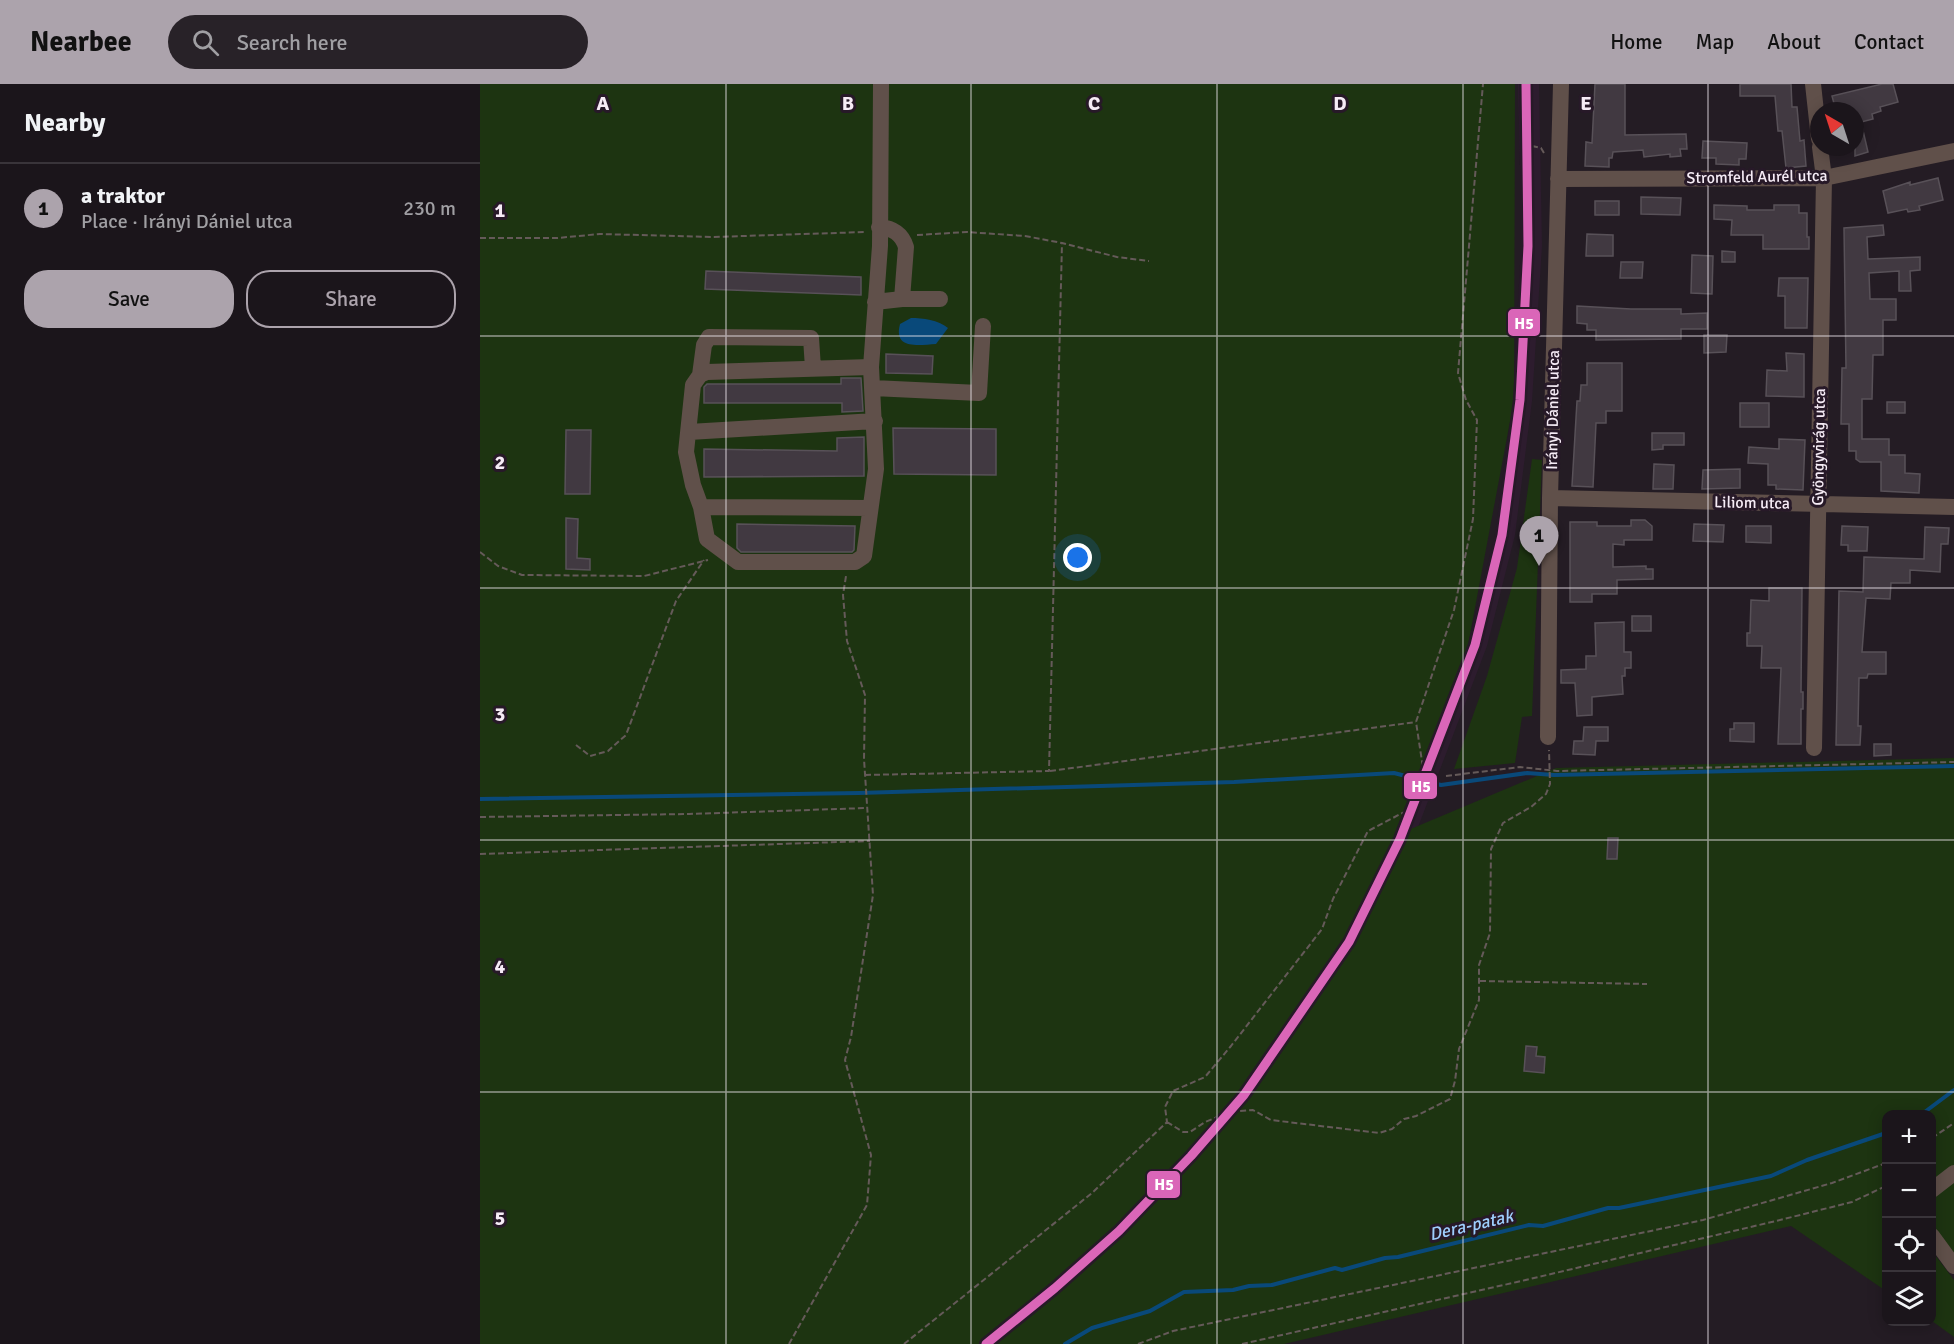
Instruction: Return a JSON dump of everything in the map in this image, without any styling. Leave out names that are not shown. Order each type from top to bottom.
[{"type":"street","points":[[813,369],[811,338],[709,337],[704,345],[700,375],[693,385],[686,452],[693,485],[701,507],[707,540],[738,562],[855,562],[864,556],[876,469],[871,367],[880,246],[881,84]]},
{"type":"street","name":"Irányi Dániel utca","points":[[1548,737],[1550,498],[1561,84]]},
{"type":"street","points":[[1813,84],[1815,102]]},
{"type":"street","name":"Stromfeld Aurél utca","points":[[1558,179],[1824,178],[1954,151]]},
{"type":"street","name":"Gyöngyvirág utca","points":[[1814,748],[1824,178],[1821,156]]},
{"type":"street","points":[[879,229],[889,228],[897,232],[906,247],[902,299]]},
{"type":"street","points":[[875,302],[940,298]]},
{"type":"street","points":[[873,388],[980,393],[983,326]]},
{"type":"street","points":[[700,375],[707,372],[871,367]]},
{"type":"street","points":[[688,432],[875,421]]},
{"type":"street","name":"Liliom utca","points":[[1550,498],[1954,507]]},
{"type":"street","points":[[701,507],[870,508]]},
{"type":"street","points":[[1936,1187],[1954,1173]]},
{"type":"street","points":[[1936,1241],[1954,1266]]},
{"type":"path","points":[[904,1344],[1092,1194],[1167,1122],[1166,1107],[1173,1091],[1204,1077],[1322,929],[1333,899],[1368,831],[1408,810],[1423,768],[1416,722],[1454,610],[1473,519],[1477,420],[1466,400],[1458,373],[1483,84]]},
{"type":"path","points":[[1532,146],[1541,148]]},
{"type":"path","points":[[480,238],[557,238],[600,234],[713,237],[879,229]]},
{"type":"path","points":[[904,241],[912,236],[925,233],[967,232],[1025,236],[1117,257],[1149,261]]},
{"type":"path","points":[[1049,771],[1062,243]]},
{"type":"path","points":[[480,552],[498,566],[522,575],[644,576],[704,560],[738,562]]},
{"type":"path","points":[[576,745],[590,756],[608,750],[626,735],[676,601],[704,560]]},
{"type":"path","points":[[789,1344],[867,1205],[871,1155],[844,1060],[855,1014],[873,895],[865,775],[865,695],[847,641],[843,595],[847,572],[855,562]]},
{"type":"path","points":[[865,775],[1049,771],[1416,722]]},
{"type":"path","points":[[1446,776],[1520,767],[1557,771],[1954,762]]},
{"type":"path","points":[[1167,1122],[1183,1132],[1190,1132],[1205,1122],[1230,1112],[1252,1110],[1271,1120],[1378,1133],[1392,1129],[1404,1119],[1416,1116],[1450,1099],[1459,1049],[1479,1000],[1479,965],[1490,933],[1491,849],[1503,823],[1531,807],[1546,794],[1550,784],[1550,766]]},
{"type":"path","points":[[480,817],[689,814],[868,808]]},
{"type":"path","points":[[480,854],[870,841]]},
{"type":"path","points":[[1480,981],[1647,984]]},
{"type":"path","points":[[1936,1135],[1954,1123]]},
{"type":"path","points":[[1138,1344],[1173,1331],[1702,1220],[1832,1183],[1884,1164]]},
{"type":"path","points":[[1242,1344],[1776,1221],[1852,1202],[1882,1188]]},
{"type":"shaded area","points":[[1518,84],[1539,84],[1542,246],[1532,401],[1515,535],[1487,646],[1412,843],[974,1344],[1394,836],[1468,645],[1495,536],[1514,400],[1522,246]]},
{"type":"green space","points":[[480,84],[1515,84],[1514,400],[1468,645],[1446,702],[1448,704],[1436,736],[1433,736],[1394,836],[1556,768],[1954,758],[1954,1168],[1936,1182],[1936,1110],[1882,1110],[1882,1288],[1791,1226],[1284,1344],[480,1344]]},
{"type":"green space","points":[[1532,459],[1542,460],[1532,716],[1522,717],[1515,763],[1454,769],[1487,676],[1517,568]]},
{"type":"green space","points":[[1954,1177],[1954,1262],[1936,1239],[1936,1191]]},
{"type":"green space","points":[[1936,1256],[1954,1280],[1954,1337],[1936,1324]]},
{"type":"water","points":[[911,318],[930,320],[948,328],[936,344],[909,344],[900,338],[899,332],[900,324]]},
{"type":"building","points":[[1595,84],[1625,84],[1625,135],[1686,134],[1687,149],[1680,149],[1681,156],[1670,157],[1670,154],[1644,157],[1643,150],[1613,152],[1612,158],[1609,158],[1609,167],[1585,166],[1586,142],[1592,143]]},
{"type":"building","points":[[1740,84],[1791,84],[1792,107],[1797,107],[1800,141],[1804,140],[1806,166],[1786,168],[1782,131],[1778,131],[1775,96],[1740,96]]},
{"type":"building","points":[[1882,84],[1893,84],[1898,102],[1880,107],[1881,111],[1872,114],[1873,119],[1864,121],[1864,102],[1834,102],[1832,96]]},
{"type":"building","points":[[1864,135],[1868,152],[1864,153]]},
{"type":"building","points":[[1703,141],[1747,143],[1746,159],[1739,159],[1739,165],[1716,164],[1716,158],[1702,158]]},
{"type":"building","points":[[1938,178],[1943,200],[1919,206],[1920,210],[1908,212],[1907,209],[1888,213],[1883,191],[1910,182],[1910,185]]},
{"type":"building","points":[[1641,197],[1681,198],[1680,215],[1641,214]]},
{"type":"building","points":[[1595,201],[1619,201],[1619,215],[1595,215]]},
{"type":"building","points":[[1714,205],[1747,206],[1747,210],[1774,210],[1774,205],[1799,205],[1799,213],[1807,213],[1809,249],[1763,249],[1763,235],[1731,235],[1732,220],[1714,219]]},
{"type":"building","points":[[1883,225],[1884,235],[1867,237],[1868,259],[1920,257],[1920,270],[1910,271],[1911,291],[1899,291],[1899,271],[1869,273],[1870,299],[1896,299],[1896,320],[1883,320],[1883,355],[1873,355],[1872,399],[1862,399],[1862,439],[1889,439],[1889,455],[1905,455],[1905,473],[1920,474],[1919,493],[1881,491],[1881,462],[1860,462],[1856,459],[1856,451],[1849,451],[1849,424],[1841,424],[1842,368],[1846,368],[1844,228]]},
{"type":"building","points":[[1587,234],[1613,235],[1613,256],[1586,256]]},
{"type":"building","points":[[1722,251],[1735,252],[1735,262],[1722,262]]},
{"type":"building","points":[[1692,255],[1713,256],[1712,294],[1691,293]]},
{"type":"building","points":[[1621,262],[1643,262],[1642,278],[1620,278]]},
{"type":"building","points":[[706,271],[861,277],[861,295],[705,289]]},
{"type":"building","points":[[1779,278],[1808,278],[1807,328],[1785,328],[1785,296],[1778,296]]},
{"type":"building","points":[[1577,306],[1681,309],[1681,314],[1707,313],[1707,329],[1681,329],[1681,339],[1596,340],[1596,330],[1587,330],[1587,324],[1577,323]]},
{"type":"building","points":[[1704,335],[1727,335],[1726,352],[1704,353]]},
{"type":"building","points":[[1786,353],[1804,354],[1804,397],[1766,396],[1767,370],[1787,371]]},
{"type":"building","points":[[886,354],[933,356],[932,374],[886,373]]},
{"type":"building","points":[[1587,363],[1622,363],[1622,411],[1606,411],[1606,423],[1596,423],[1593,487],[1572,486],[1577,401],[1580,401],[1581,385],[1587,385]]},
{"type":"building","points":[[841,378],[861,378],[863,411],[842,412],[842,403],[704,403],[704,387],[707,384],[841,384]]},
{"type":"building","points":[[1887,402],[1905,402],[1905,413],[1887,413]]},
{"type":"building","points":[[1740,403],[1769,403],[1769,427],[1740,427]]},
{"type":"building","points":[[893,428],[996,429],[996,475],[894,474]]},
{"type":"building","points":[[566,430],[591,430],[590,494],[565,494]]},
{"type":"building","points":[[1652,433],[1684,433],[1684,445],[1663,445],[1663,449],[1652,450]]},
{"type":"building","points":[[864,437],[864,476],[704,477],[704,449],[837,451],[837,438]]},
{"type":"building","points":[[1779,439],[1805,440],[1803,490],[1776,489],[1776,485],[1768,485],[1768,464],[1748,463],[1749,447],[1779,449]]},
{"type":"building","points":[[1654,464],[1674,465],[1673,489],[1653,489]]},
{"type":"building","points":[[1740,469],[1740,488],[1702,489],[1703,470]]},
{"type":"building","points":[[566,518],[578,519],[577,558],[590,559],[590,570],[566,569]]},
{"type":"building","points":[[1631,520],[1645,520],[1652,526],[1652,540],[1624,540],[1624,545],[1613,544],[1613,567],[1646,566],[1646,569],[1653,569],[1653,579],[1617,580],[1617,594],[1592,594],[1592,602],[1570,602],[1570,522],[1597,522],[1597,526],[1631,526]]},
{"type":"building","points":[[737,524],[855,526],[854,550],[852,552],[741,552],[737,548]]},
{"type":"building","points":[[1694,524],[1724,525],[1723,542],[1693,541]]},
{"type":"building","points":[[1746,526],[1771,526],[1771,543],[1746,542]]},
{"type":"building","points":[[1842,526],[1868,527],[1867,551],[1848,551],[1848,545],[1841,545]]},
{"type":"building","points":[[1925,527],[1949,528],[1948,544],[1941,544],[1940,572],[1910,570],[1910,583],[1891,583],[1890,599],[1866,598],[1862,652],[1886,652],[1886,674],[1868,674],[1867,678],[1859,678],[1860,745],[1836,745],[1839,591],[1863,592],[1864,557],[1924,559]]},
{"type":"building","points":[[1769,588],[1802,588],[1801,744],[1778,744],[1781,668],[1761,668],[1762,646],[1747,646],[1747,633],[1750,633],[1751,600],[1769,601]]},
{"type":"building","points":[[1632,616],[1651,616],[1651,631],[1632,631]]},
{"type":"building","points":[[1624,622],[1624,652],[1631,652],[1631,668],[1625,668],[1625,676],[1622,676],[1623,694],[1592,697],[1592,715],[1577,716],[1575,683],[1561,683],[1561,670],[1586,669],[1586,656],[1596,656],[1595,623]]},
{"type":"building","points":[[1734,723],[1754,723],[1754,742],[1730,741],[1730,729],[1734,729]]},
{"type":"building","points":[[1584,727],[1608,727],[1608,741],[1596,741],[1595,755],[1573,754],[1574,741],[1583,741]]},
{"type":"building","points":[[1874,744],[1891,744],[1891,755],[1874,756]]},
{"type":"building","points":[[1608,838],[1618,838],[1617,859],[1607,859]]},
{"type":"building","points":[[1526,1046],[1537,1047],[1536,1056],[1545,1057],[1544,1073],[1524,1071]]},
{"type":"waterway","points":[[480,799],[859,793],[1234,782],[1394,773],[1441,785],[1527,773],[1554,775],[1954,766]]},
{"type":"waterway","name":"Dera-patak","points":[[1927,1110],[1954,1090]]},
{"type":"waterway","name":"Dera-patak","points":[[1065,1344],[1092,1328],[1150,1311],[1184,1292],[1233,1290],[1249,1286],[1272,1285],[1335,1268],[1342,1270],[1529,1225],[1543,1226],[1608,1208],[1619,1208],[1771,1176],[1807,1160],[1882,1134]]},
{"type":"transit line","name":"H5","points":[[986,1344],[1055,1288],[1119,1231],[1191,1156],[1244,1095],[1349,942],[1400,839],[1475,645],[1502,535],[1520,400],[1528,246],[1526,84]]},
{"type":"place","name":"a traktor","points":[[1539,566]]}]
